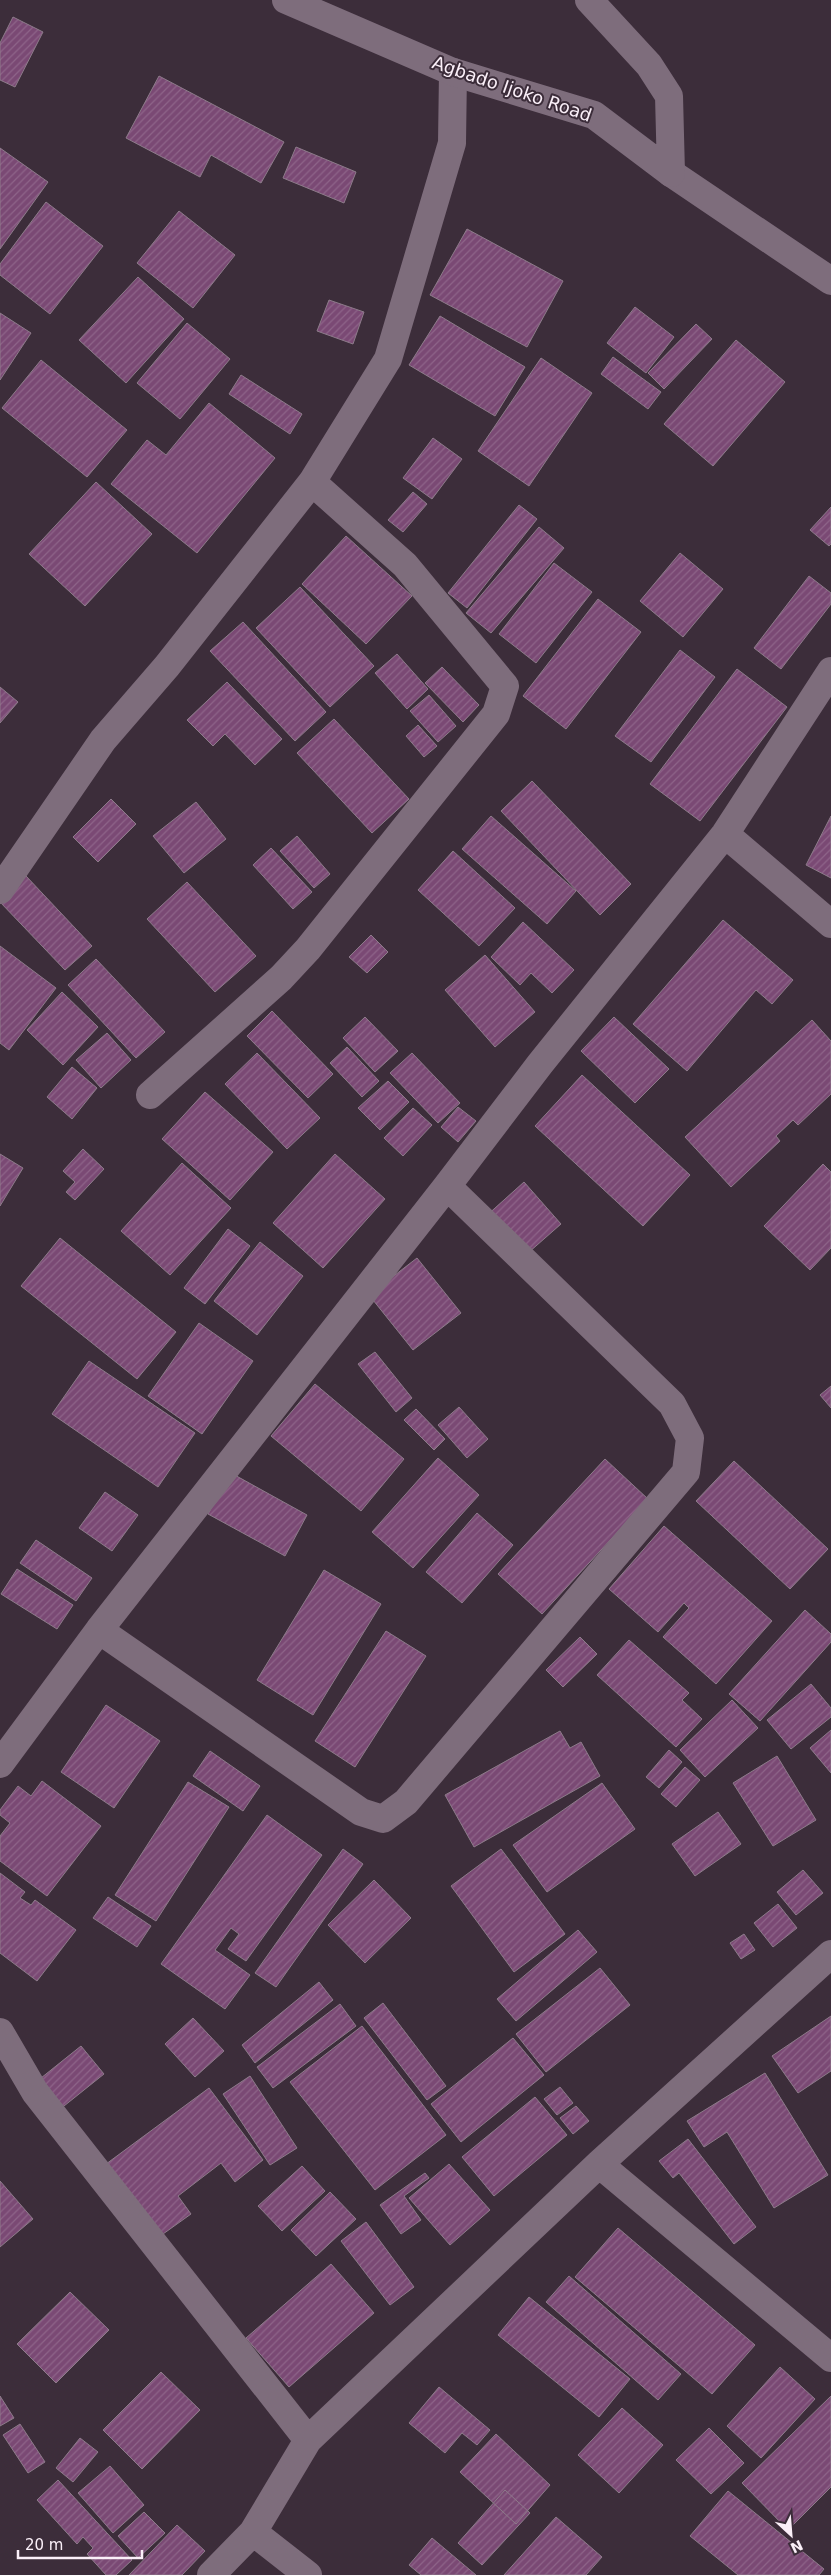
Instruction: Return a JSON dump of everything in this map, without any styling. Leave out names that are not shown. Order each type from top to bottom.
[{"type":"street","name":"Agbado Ijoko Road","points":[[286,0],[454,72],[594,114],[671,173],[831,281]]},
{"type":"street","points":[[589,0],[649,65],[669,96],[671,173]]},
{"type":"street","points":[[0,890],[103,740],[167,666],[312,482],[388,359],[452,143],[454,72]]},
{"type":"street","points":[[150,1094],[281,978],[308,948],[496,714],[505,686],[405,565],[312,482]]},
{"type":"street","points":[[0,1764],[99,1630],[448,1186],[540,1064],[726,834],[831,671]]},
{"type":"street","points":[[726,834],[831,924]]},
{"type":"street","points":[[99,1630],[361,1812],[383,1819],[406,1802],[686,1472],[690,1438],[672,1404],[448,1186]]},
{"type":"street","points":[[211,2575],[253,2532],[308,2440],[599,2164],[831,1954]]},
{"type":"street","points":[[0,2032],[35,2092],[308,2440]]},
{"type":"street","points":[[599,2164],[831,2358]]},
{"type":"street","points":[[253,2532],[308,2575]]},
{"type":"building","points":[[13,17],[43,32],[15,87],[0,80],[0,43]]},
{"type":"building","points":[[159,76],[284,142],[261,183],[211,155],[200,177],[126,138]]},
{"type":"building","points":[[296,147],[356,172],[344,203],[283,178]]},
{"type":"building","points":[[0,148],[48,182],[0,249]]},
{"type":"building","points":[[46,202],[103,246],[50,314],[0,275],[0,264]]},
{"type":"building","points":[[179,211],[235,255],[193,308],[137,263]]},
{"type":"building","points":[[467,229],[563,281],[527,347],[430,295]]},
{"type":"building","points":[[138,277],[184,319],[126,383],[79,340]]},
{"type":"building","points":[[329,300],[364,312],[353,344],[317,331]]},
{"type":"building","points":[[635,307],[674,337],[646,373],[607,343]]},
{"type":"building","points":[[0,313],[31,333],[0,380]]},
{"type":"building","points":[[440,316],[525,367],[495,416],[409,365]]},
{"type":"building","points":[[187,323],[230,359],[180,419],[137,383]]},
{"type":"building","points":[[696,324],[712,339],[664,389],[648,373]]},
{"type":"building","points":[[736,340],[785,382],[713,466],[664,424]]},
{"type":"building","points":[[613,357],[661,392],[648,409],[601,374]]},
{"type":"building","points":[[541,358],[592,393],[529,486],[478,451]]},
{"type":"building","points":[[41,360],[127,430],[87,477],[2,408]]},
{"type":"building","points":[[241,375],[302,414],[290,434],[229,394]]},
{"type":"building","points":[[209,403],[275,458],[197,553],[111,484],[147,440],[166,455]]},
{"type":"building","points":[[433,438],[462,459],[432,499],[403,478]]},
{"type":"building","points":[[96,482],[152,534],[85,606],[29,554]]},
{"type":"building","points":[[413,492],[427,504],[403,532],[388,520]]},
{"type":"building","points":[[519,505],[537,519],[467,608],[448,593]]},
{"type":"building","points":[[831,507],[831,544],[829,546],[810,530]]},
{"type":"building","points":[[539,527],[564,548],[491,633],[466,613]]},
{"type":"building","points":[[346,536],[412,596],[366,644],[302,584]]},
{"type":"building","points":[[680,553],[723,589],[683,637],[640,601]]},
{"type":"building","points":[[554,563],[592,592],[536,663],[499,634]]},
{"type":"building","points":[[809,576],[831,593],[831,604],[781,669],[754,648]]},
{"type":"building","points":[[300,587],[374,666],[330,707],[256,628]]},
{"type":"building","points":[[598,599],[641,632],[566,729],[523,696]]},
{"type":"building","points":[[243,622],[326,712],[295,741],[210,651]]},
{"type":"building","points":[[680,650],[715,677],[651,762],[615,736]]},
{"type":"building","points":[[397,654],[428,689],[407,709],[375,673]]},
{"type":"building","points":[[442,667],[479,705],[463,722],[425,683]]},
{"type":"building","points":[[737,669],[787,707],[700,821],[650,784]]},
{"type":"building","points":[[227,682],[282,739],[255,765],[225,734],[213,746],[187,720]]},
{"type":"building","points":[[0,687],[18,702],[0,723]]},
{"type":"building","points":[[429,695],[456,726],[438,742],[410,711]]},
{"type":"building","points":[[334,719],[409,799],[372,833],[297,753]]},
{"type":"building","points":[[418,725],[437,746],[424,757],[406,736]]},
{"type":"building","points":[[532,781],[631,884],[600,915],[501,811]]},
{"type":"building","points":[[111,799],[136,824],[98,862],[73,837]]},
{"type":"building","points":[[196,802],[226,839],[184,873],[153,836]]},
{"type":"building","points":[[491,816],[576,891],[547,924],[462,849]]},
{"type":"building","points":[[831,816],[831,878],[806,865]]},
{"type":"building","points":[[297,836],[330,874],[314,888],[280,851]]},
{"type":"building","points":[[271,848],[312,892],[293,909],[253,865]]},
{"type":"building","points":[[453,851],[515,908],[479,946],[418,890]]},
{"type":"building","points":[[26,876],[92,946],[65,970],[0,902]]},
{"type":"building","points":[[187,882],[256,956],[215,992],[147,919]]},
{"type":"building","points":[[723,920],[793,980],[772,1004],[756,990],[687,1071],[633,1024]]},
{"type":"building","points":[[523,922],[574,970],[552,993],[531,973],[520,985],[491,957]]},
{"type":"building","points":[[371,935],[388,952],[367,973],[349,957]]},
{"type":"building","points":[[0,946],[56,988],[9,1050],[0,1043]]},
{"type":"building","points":[[485,955],[535,1012],[495,1047],[445,990]]},
{"type":"building","points":[[96,959],[165,1032],[136,1058],[68,985]]},
{"type":"building","points":[[62,992],[98,1027],[63,1065],[27,1030]]},
{"type":"building","points":[[272,1011],[333,1074],[308,1098],[247,1036]]},
{"type":"building","points":[[365,1017],[398,1051],[375,1072],[343,1038]]},
{"type":"building","points":[[614,1017],[669,1069],[635,1103],[581,1051]]},
{"type":"building","points":[[812,1020],[831,1041],[831,1094],[798,1125],[793,1120],[776,1136],[780,1141],[731,1187],[685,1137]]},
{"type":"building","points":[[107,1033],[131,1060],[101,1088],[76,1060]]},
{"type":"building","points":[[347,1047],[379,1081],[362,1097],[330,1063]]},
{"type":"building","points":[[257,1053],[320,1118],[287,1149],[225,1084]]},
{"type":"building","points":[[412,1053],[460,1103],[438,1123],[390,1073]]},
{"type":"building","points":[[72,1067],[97,1088],[72,1119],[47,1097]]},
{"type":"building","points":[[582,1075],[690,1175],[643,1226],[535,1126]]},
{"type":"building","points":[[388,1081],[409,1102],[380,1130],[358,1108]]},
{"type":"building","points":[[205,1092],[273,1152],[230,1200],[162,1139]]},
{"type":"building","points":[[458,1107],[476,1121],[458,1142],[441,1127]]},
{"type":"building","points":[[413,1108],[432,1125],[403,1156],[384,1138]]},
{"type":"building","points":[[83,1149],[104,1169],[75,1200],[66,1192],[75,1182],[63,1171]]},
{"type":"building","points":[[0,1154],[23,1168],[0,1206]]},
{"type":"building","points":[[335,1154],[385,1199],[323,1268],[273,1223]]},
{"type":"building","points":[[182,1163],[231,1208],[170,1275],[121,1231]]},
{"type":"building","points":[[823,1164],[831,1172],[831,1248],[810,1270],[764,1226]]},
{"type":"building","points":[[524,1182],[561,1224],[512,1267],[475,1226]]},
{"type":"building","points":[[228,1229],[250,1246],[205,1304],[184,1288]]},
{"type":"building","points":[[60,1238],[176,1332],[137,1379],[21,1286]]},
{"type":"building","points":[[260,1242],[303,1276],[257,1335],[214,1301]]},
{"type":"building","points":[[417,1258],[461,1313],[413,1350],[369,1295]]},
{"type":"building","points":[[199,1323],[253,1361],[202,1434],[148,1396]]},
{"type":"building","points":[[375,1352],[412,1398],[396,1412],[358,1364]]},
{"type":"building","points":[[89,1361],[195,1433],[158,1487],[52,1414]]},
{"type":"building","points":[[315,1384],[404,1459],[361,1511],[271,1436]]},
{"type":"building","points":[[831,1386],[831,1408],[820,1395]]},
{"type":"building","points":[[459,1407],[488,1439],[467,1458],[438,1425]]},
{"type":"building","points":[[416,1409],[445,1439],[434,1450],[404,1420]]},
{"type":"building","points":[[438,1458],[479,1495],[413,1568],[372,1532]]},
{"type":"building","points":[[605,1459],[648,1499],[542,1614],[498,1574]]},
{"type":"building","points":[[734,1461],[828,1549],[790,1589],[696,1501]]},
{"type":"building","points":[[231,1473],[307,1515],[285,1556],[208,1514]]},
{"type":"building","points":[[105,1492],[138,1515],[112,1551],[79,1528]]},
{"type":"building","points":[[477,1513],[513,1545],[462,1603],[426,1572]]},
{"type":"building","points":[[664,1526],[772,1621],[716,1684],[663,1637],[689,1608],[684,1603],[658,1632],[609,1589]]},
{"type":"building","points":[[36,1540],[92,1578],[76,1601],[20,1563]]},
{"type":"building","points":[[17,1569],[73,1605],[57,1629],[1,1594]]},
{"type":"building","points":[[324,1570],[381,1604],[313,1715],[257,1680]]},
{"type":"building","points":[[805,1610],[831,1634],[831,1642],[760,1721],[729,1694]]},
{"type":"building","points":[[386,1631],[426,1656],[355,1767],[315,1741]]},
{"type":"building","points":[[580,1637],[597,1654],[563,1687],[546,1670]]},
{"type":"building","points":[[629,1640],[689,1693],[682,1700],[702,1719],[676,1747],[597,1675]]},
{"type":"building","points":[[811,1684],[831,1708],[831,1717],[791,1749],[767,1720]]},
{"type":"building","points":[[732,1700],[758,1728],[705,1777],[680,1750]]},
{"type":"building","points":[[106,1705],[160,1741],[114,1808],[61,1772]]},
{"type":"building","points":[[831,1730],[831,1773],[810,1748]]},
{"type":"building","points":[[560,1731],[570,1748],[581,1742],[600,1776],[474,1847],[445,1795]]},
{"type":"building","points":[[669,1750],[682,1762],[659,1788],[646,1777]]},
{"type":"building","points":[[210,1751],[260,1786],[243,1811],[193,1776]]},
{"type":"building","points":[[777,1756],[816,1820],[773,1846],[733,1783]]},
{"type":"building","points":[[685,1767],[700,1780],[676,1807],[661,1794]]},
{"type":"building","points":[[42,1781],[101,1826],[47,1896],[0,1861],[0,1836],[10,1823],[0,1815],[0,1810],[18,1786],[31,1796]]},
{"type":"building","points":[[188,1782],[229,1807],[156,1921],[115,1895]]},
{"type":"building","points":[[602,1783],[635,1829],[547,1892],[513,1845]]},
{"type":"building","points":[[718,1812],[741,1844],[695,1876],[672,1844]]},
{"type":"building","points":[[267,1815],[322,1855],[246,1961],[228,1949],[239,1934],[231,1928],[215,1950],[250,1975],[225,2009],[161,1964]]},
{"type":"building","points":[[343,1849],[363,1864],[276,1987],[255,1973]]},
{"type":"building","points":[[501,1849],[565,1934],[514,1972],[451,1886]]},
{"type":"building","points":[[803,1870],[823,1893],[796,1915],[777,1892]]},
{"type":"building","points":[[0,1873],[25,1892],[20,1898],[31,1905],[35,1900],[76,1930],[37,1981],[0,1953]]},
{"type":"building","points":[[374,1880],[411,1918],[365,1963],[328,1925]]},
{"type":"building","points":[[108,1897],[151,1926],[137,1947],[93,1918]]},
{"type":"building","points":[[778,1904],[797,1928],[773,1947],[754,1923]]},
{"type":"building","points":[[578,1930],[597,1952],[516,2021],[497,1999]]},
{"type":"building","points":[[744,1934],[755,1950],[741,1959],[730,1943]]},
{"type":"building","points":[[600,1968],[630,2005],[546,2072],[516,2034]]},
{"type":"building","points":[[319,1982],[333,2000],[255,2063],[242,2045]]},
{"type":"building","points":[[383,2003],[446,2086],[427,2100],[364,2018]]},
{"type":"building","points":[[340,2004],[356,2026],[273,2088],[257,2067]]},
{"type":"building","points":[[831,2016],[831,2071],[798,2093],[772,2056]]},
{"type":"building","points":[[193,2018],[224,2051],[195,2077],[165,2044]]},
{"type":"building","points":[[362,2026],[446,2135],[375,2190],[290,2082]]},
{"type":"building","points":[[513,2038],[544,2075],[461,2142],[431,2104]]},
{"type":"building","points":[[81,2046],[104,2074],[59,2110],[36,2082]]},
{"type":"building","points":[[765,2073],[828,2175],[774,2208],[727,2132],[704,2147],[687,2121]]},
{"type":"building","points":[[250,2076],[297,2148],[270,2165],[223,2094]]},
{"type":"building","points":[[560,2087],[573,2103],[557,2115],[544,2099]]},
{"type":"building","points":[[209,2088],[263,2160],[235,2182],[221,2163],[178,2196],[191,2214],[156,2239],[102,2167]]},
{"type":"building","points":[[535,2097],[567,2135],[494,2196],[462,2157]]},
{"type":"building","points":[[576,2106],[589,2121],[573,2134],[560,2118]]},
{"type":"building","points":[[688,2139],[756,2227],[734,2244],[679,2173],[673,2178],[659,2161]]},
{"type":"building","points":[[449,2164],[490,2210],[450,2245],[409,2198]]},
{"type":"building","points":[[302,2166],[325,2191],[282,2231],[258,2206]]},
{"type":"building","points":[[425,2173],[429,2178],[404,2196],[421,2220],[401,2234],[380,2205]]},
{"type":"building","points":[[0,2181],[33,2219],[0,2247]]},
{"type":"building","points":[[330,2192],[356,2219],[316,2256],[291,2230]]},
{"type":"building","points":[[366,2222],[414,2287],[390,2305],[341,2241]]},
{"type":"building","points":[[618,2228],[755,2345],[712,2394],[575,2277]]},
{"type":"building","points":[[331,2264],[374,2313],[289,2387],[246,2338]]},
{"type":"building","points":[[569,2276],[681,2374],[658,2400],[546,2302]]},
{"type":"building","points":[[70,2292],[109,2330],[56,2383],[17,2344]]},
{"type":"building","points":[[529,2297],[630,2379],[599,2417],[498,2335]]},
{"type":"building","points":[[780,2367],[815,2399],[761,2458],[727,2426]]},
{"type":"building","points":[[161,2372],[200,2410],[142,2469],[103,2430]]},
{"type":"building","points":[[439,2387],[490,2430],[477,2445],[462,2433],[445,2453],[409,2423]]},
{"type":"building","points":[[0,2396],[14,2418],[0,2426]]},
{"type":"building","points":[[831,2396],[831,2487],[788,2530],[742,2483]]},
{"type":"building","points":[[622,2408],[663,2445],[619,2493],[578,2455]]},
{"type":"building","points":[[20,2424],[45,2462],[28,2473],[3,2435]]},
{"type":"building","points":[[709,2428],[744,2463],[711,2494],[676,2460]]},
{"type":"building","points":[[496,2434],[550,2485],[516,2524],[460,2472]]},
{"type":"building","points":[[80,2438],[98,2452],[73,2482],[56,2468]]},
{"type":"building","points":[[110,2466],[144,2505],[113,2533],[78,2493]]},
{"type":"building","points":[[58,2480],[132,2560],[116,2575],[106,2575],[87,2554],[93,2548],[83,2537],[77,2544],[37,2500]]},
{"type":"building","points":[[505,2490],[530,2513],[482,2565],[458,2543]]},
{"type":"building","points":[[728,2491],[824,2569],[819,2575],[738,2575],[690,2536]]},
{"type":"building","points":[[144,2512],[165,2533],[138,2558],[118,2536]]},
{"type":"building","points":[[556,2517],[602,2557],[586,2575],[504,2575]]},
{"type":"building","points":[[177,2525],[205,2551],[182,2575],[129,2575]]},
{"type":"building","points":[[432,2538],[476,2575],[421,2575],[409,2565]]}]
